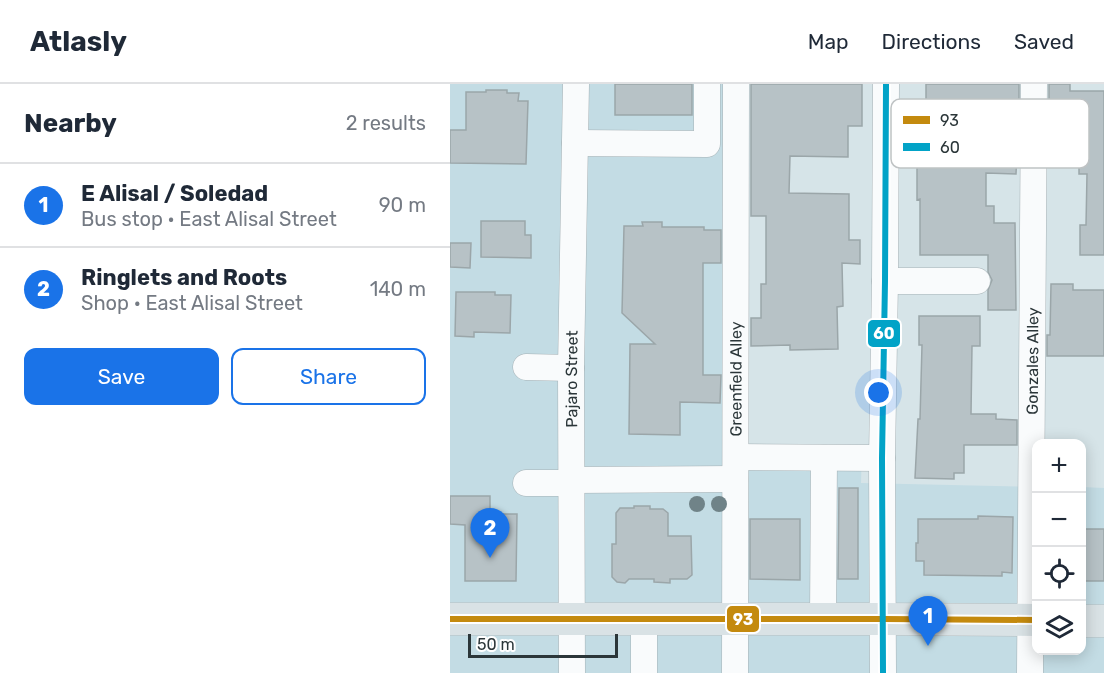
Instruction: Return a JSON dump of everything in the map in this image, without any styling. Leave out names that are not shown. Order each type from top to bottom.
[{"type":"main road","points":[[450,619],[1032,620]]},
{"type":"main road","points":[[1086,621],[1104,621]]},
{"type":"street","name":"Pajaro Street","points":[[572,673],[571,368],[576,84]]},
{"type":"street","points":[[575,142],[707,144],[707,84]]},
{"type":"street","name":"Greenfield Alley","points":[[735,673],[736,84]]},
{"type":"street","points":[[883,673],[882,458],[886,84]]},
{"type":"street","name":"Gonzales Alley","points":[[1034,84],[1034,99]]},
{"type":"street","name":"Gonzales Alley","points":[[1033,601],[1034,168]]},
{"type":"street","points":[[885,280],[977,281]]},
{"type":"street","points":[[526,367],[571,368]]},
{"type":"street","points":[[823,619],[824,458]]},
{"type":"street","points":[[526,483],[736,468],[824,458],[882,458]]},
{"type":"street","points":[[644,619],[644,673]]},
{"type":"street","name":"Gonzales Alley","points":[[1030,673],[1032,638]]},
{"type":"shaded area","points":[[450,84],[729,84],[727,448],[862,447],[861,483],[1032,487],[1032,655],[1086,655],[1086,487],[1104,488],[1104,673],[450,673]]},
{"type":"building","points":[[615,84],[692,84],[692,115],[615,115]]},
{"type":"building","points":[[751,84],[862,84],[862,126],[848,126],[848,157],[790,156],[789,193],[849,194],[849,240],[860,240],[860,264],[842,263],[843,306],[837,307],[838,349],[790,350],[790,345],[751,346],[751,318],[761,318],[761,284],[766,284],[766,216],[751,216]]},
{"type":"building","points":[[926,84],[1019,84],[1019,99],[926,99]]},
{"type":"building","points":[[1049,84],[1070,84],[1070,91],[1104,91],[1104,255],[1080,255],[1080,225],[1086,225],[1087,174],[1079,174],[1079,168],[1089,168],[1089,99],[1049,99]]},
{"type":"building","points":[[486,90],[507,90],[507,93],[519,93],[518,101],[528,101],[526,164],[450,163],[450,130],[466,130],[466,92],[486,92]]},
{"type":"building","points":[[917,168],[1016,168],[1016,174],[986,173],[986,206],[994,206],[994,223],[1015,223],[1016,310],[988,310],[988,290],[992,280],[988,272],[988,255],[920,255],[920,199],[917,200]]},
{"type":"building","points":[[481,221],[525,221],[525,235],[531,235],[531,258],[481,257]]},
{"type":"building","points":[[642,222],[662,222],[662,227],[704,227],[704,230],[721,230],[721,263],[703,263],[703,375],[721,375],[720,403],[680,402],[680,435],[629,434],[630,344],[655,344],[622,313],[624,226],[643,226]]},
{"type":"building","points":[[450,243],[471,243],[470,268],[450,267]]},
{"type":"building","points":[[1051,284],[1073,284],[1073,290],[1104,290],[1104,356],[1047,356],[1047,335],[1050,335]]},
{"type":"building","points":[[456,292],[495,292],[495,295],[511,295],[510,333],[474,332],[474,337],[455,336]]},
{"type":"building","points":[[919,316],[980,316],[980,346],[972,346],[971,414],[996,414],[996,419],[1017,420],[1017,445],[964,445],[964,473],[954,473],[954,479],[915,478],[918,419],[920,419],[922,345],[919,345]]},
{"type":"building","points":[[839,488],[858,488],[858,579],[838,579]]},
{"type":"building","points":[[450,496],[490,496],[490,514],[517,514],[516,581],[465,581],[465,525],[450,524]]},
{"type":"building","points":[[634,506],[663,509],[668,513],[668,536],[691,536],[692,575],[687,579],[670,579],[670,583],[654,582],[654,579],[629,579],[625,583],[617,582],[612,577],[612,544],[616,544],[616,513],[620,508],[634,508]]},
{"type":"building","points":[[978,516],[1013,517],[1012,573],[1002,572],[1002,576],[924,575],[924,561],[916,561],[918,519],[978,519]]},
{"type":"building","points":[[750,519],[800,519],[800,580],[750,579]]},
{"type":"building","points":[[1086,529],[1104,529],[1104,581],[1086,581]]},
{"type":"transit line","name":"60","points":[[883,673],[882,458],[886,84]]},
{"type":"transit line","name":"93","points":[[450,619],[1032,620]]},
{"type":"place","name":"Ringlets and Roots","points":[[490,558]]},
{"type":"place","name":"E Alisal / Soledad","points":[[928,646]]}]
